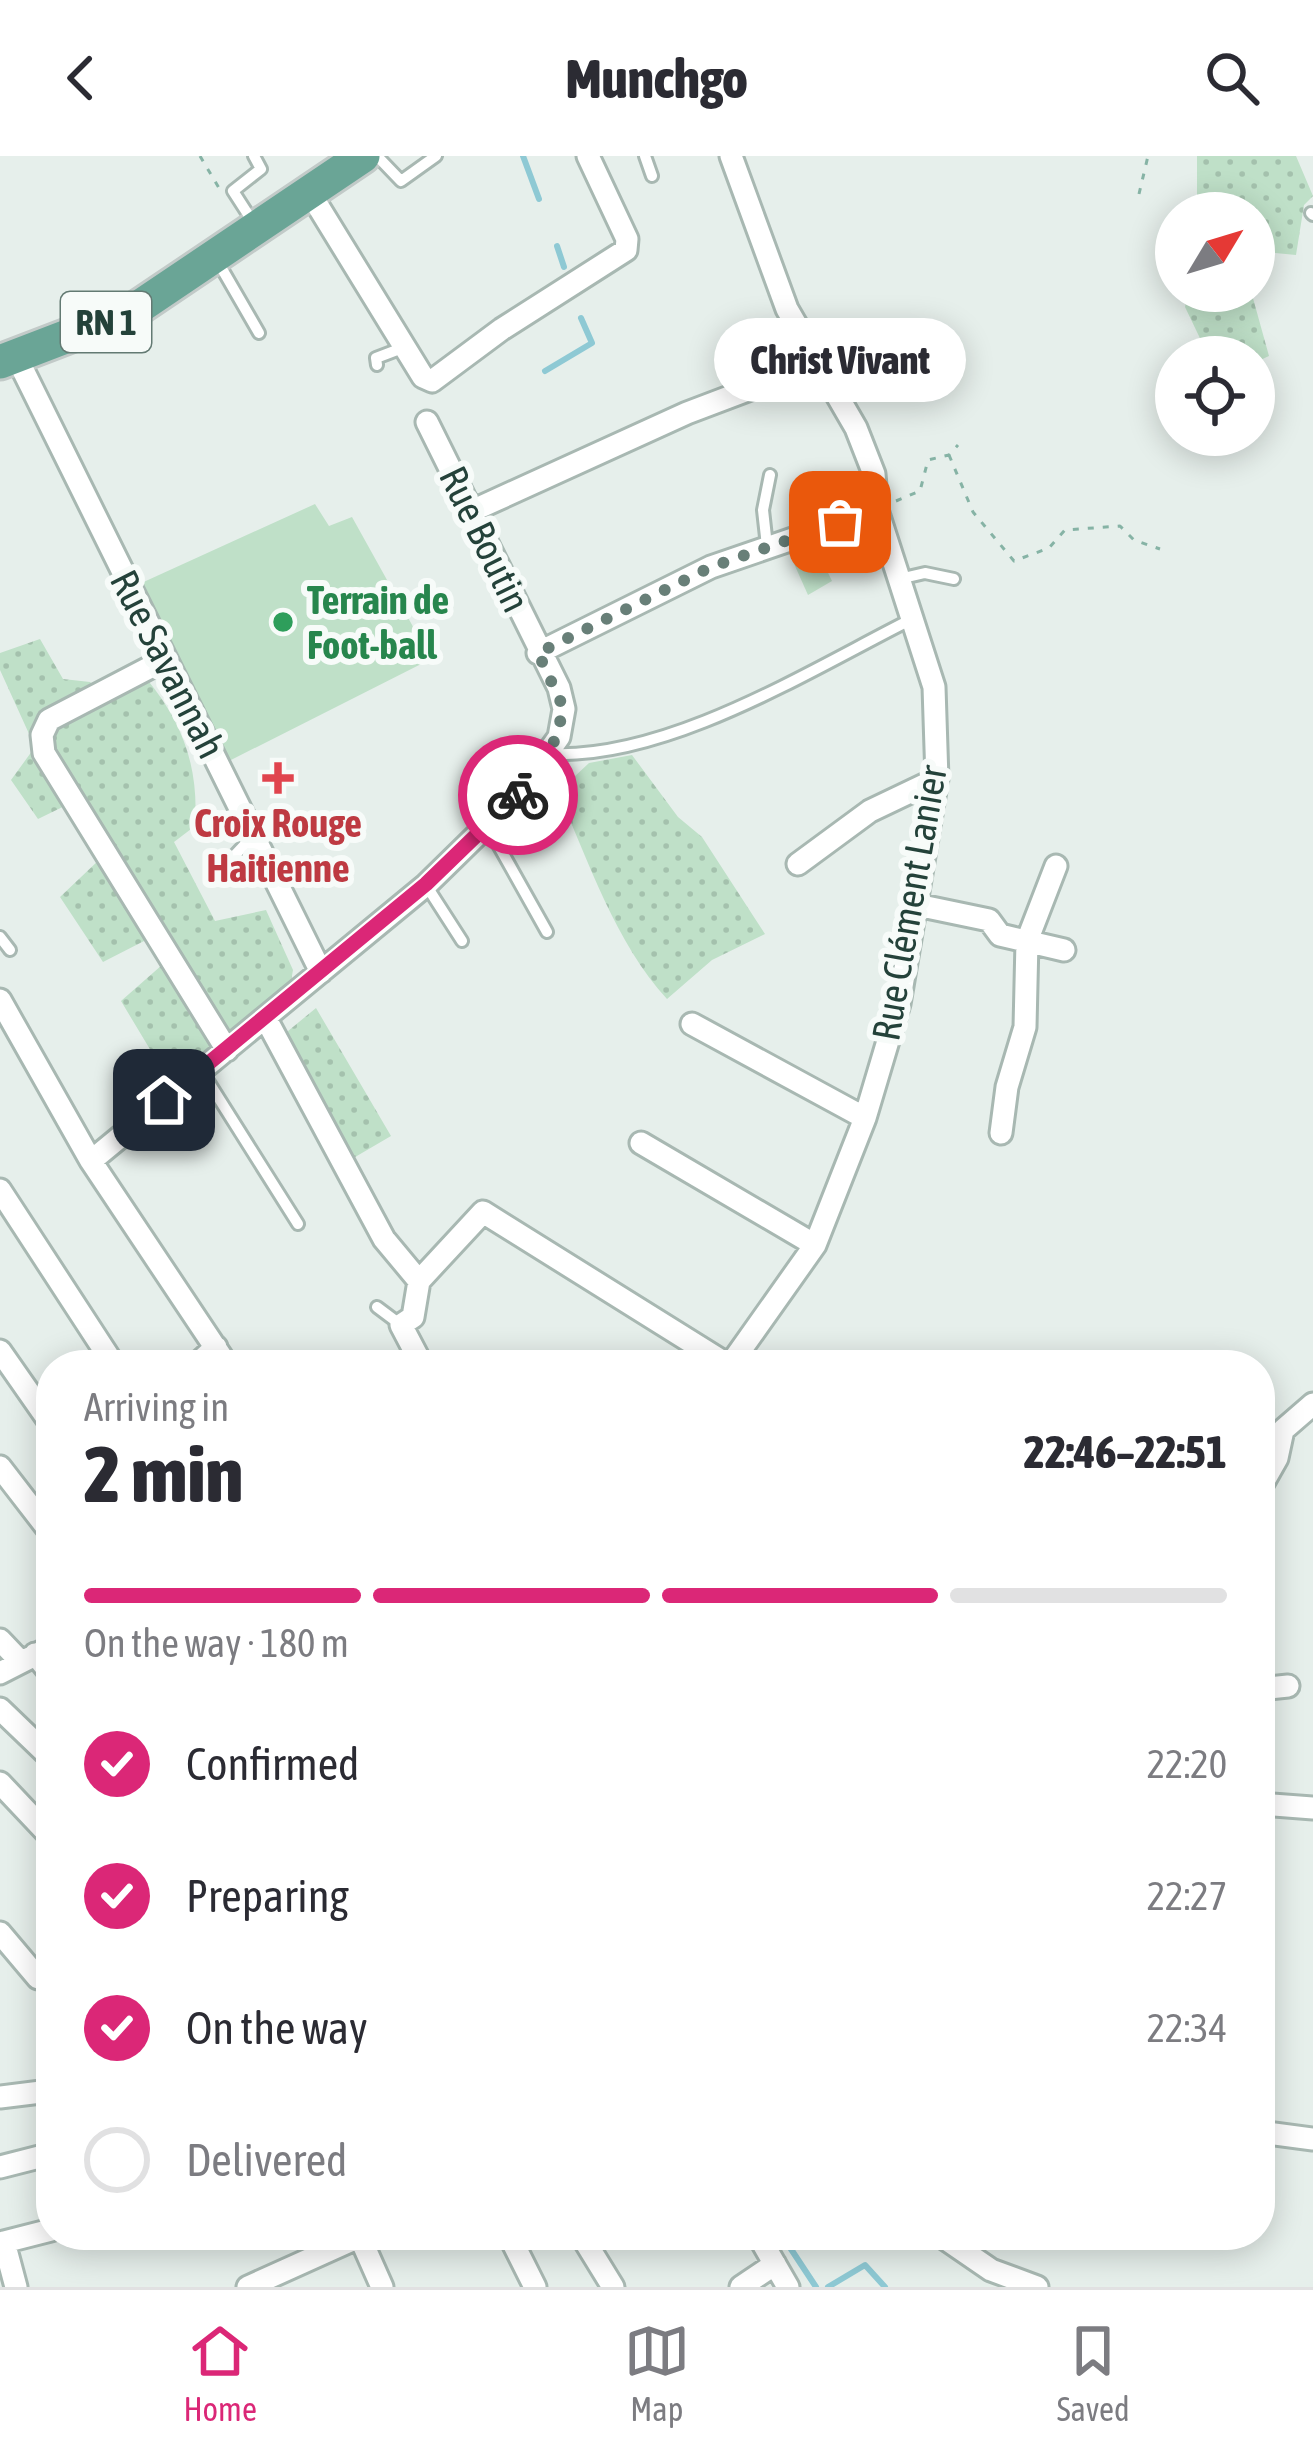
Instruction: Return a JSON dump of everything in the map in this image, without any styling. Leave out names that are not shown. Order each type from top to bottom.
[{"type":"main road","name":"RN 1","points":[[8,358],[134,311],[310,193],[375,159]]},
{"type":"street","points":[[310,193],[423,377],[432,381],[502,328],[621,256],[627,239],[588,156]]},
{"type":"street","name":"Rue Clément Lanier","points":[[731,156],[780,292],[874,474],[877,510],[934,687],[938,779],[899,1004],[865,1118],[815,1245],[740,1350]]},
{"type":"street","name":"Rue Savannah","points":[[8,358],[166,659],[321,972]]},
{"type":"street","points":[[474,510],[687,413],[819,363]]},
{"type":"street","name":"Rue Boutin","points":[[427,422],[474,510],[564,709],[550,754]]},
{"type":"street","points":[[538,653],[652,593],[877,510]]},
{"type":"street","points":[[166,659],[49,720],[42,735],[44,753],[227,1050]]},
{"type":"street","points":[[91,1161],[426,884],[550,754]]},
{"type":"street","points":[[797,864],[870,811],[938,779]]},
{"type":"street","points":[[1001,1133],[1006,1087],[1025,1028],[1028,941],[1056,866]]},
{"type":"street","points":[[917,905],[989,920],[1000,935],[1064,950]]},
{"type":"street","points":[[0,1000],[91,1161],[218,1350]]},
{"type":"street","points":[[266,1019],[384,1239],[419,1281]]},
{"type":"street","points":[[692,1024],[865,1118]]},
{"type":"street","points":[[641,1143],[707,1186],[815,1245]]},
{"type":"street","points":[[0,1190],[105,1350]]},
{"type":"street","points":[[414,1350],[401,1325],[413,1317],[419,1281],[483,1212],[705,1350]]},
{"type":"street","points":[[0,1351],[36,1403]]},
{"type":"street","points":[[1275,1462],[1282,1430],[1313,1404]]},
{"type":"street","points":[[0,1467],[36,1514]]},
{"type":"street","points":[[0,1640],[26,1658]]},
{"type":"street","points":[[1275,1687],[1288,1686]]},
{"type":"street","points":[[0,1709],[36,1744]]},
{"type":"street","points":[[0,1783],[36,1821]]},
{"type":"street","points":[[1275,1805],[1313,1808]]},
{"type":"street","points":[[0,1934],[36,1976]]},
{"type":"street","points":[[0,2097],[36,2093]]},
{"type":"street","points":[[1275,2134],[1313,2139]]},
{"type":"street","points":[[0,2167],[36,2158]]},
{"type":"street","points":[[16,2287],[2,2242],[36,2234]]},
{"type":"street","points":[[248,2287],[329,2250]]},
{"type":"street","points":[[365,2250],[382,2287]]},
{"type":"street","points":[[516,2250],[535,2287]]},
{"type":"street","points":[[590,2250],[613,2287]]},
{"type":"street","points":[[767,2250],[788,2287]]},
{"type":"street","points":[[962,2250],[991,2270],[1037,2287]]},
{"type":"street","points":[[740,2287],[775,2264]]},
{"type":"lane","points":[[254,156],[261,169],[233,191],[258,230]]},
{"type":"lane","points":[[375,159],[398,156]]},
{"type":"lane","points":[[375,159],[401,181],[436,156]]},
{"type":"lane","points":[[644,156],[652,176]]},
{"type":"lane","points":[[216,259],[259,333]]},
{"type":"lane","points":[[376,365],[376,358],[398,350],[402,340]]},
{"type":"lane","points":[[767,547],[764,510],[770,476]]},
{"type":"lane","points":[[899,579],[925,573],[954,579]]},
{"type":"lane","points":[[550,754],[578,755],[635,743],[726,711],[910,620]]},
{"type":"lane","points":[[487,825],[547,932]]},
{"type":"lane","points":[[235,855],[254,834]]},
{"type":"lane","points":[[426,884],[462,941]]},
{"type":"lane","points":[[0,937],[10,950]]},
{"type":"lane","points":[[201,1070],[298,1224]]},
{"type":"lane","points":[[377,1307],[401,1325]]},
{"type":"path","points":[[1139,194],[1148,156]]},
{"type":"path","points":[[877,510],[920,491],[928,460],[949,455],[958,445]]},
{"type":"path","points":[[949,455],[973,512],[1015,561],[1049,548],[1065,530],[1088,527],[1120,526],[1134,540],[1160,549]]},
{"type":"green space","points":[[1197,156],[1296,156],[1313,196],[1304,205],[1296,255],[1275,253],[1275,192],[1197,192]]},
{"type":"green space","points":[[1187,312],[1257,312],[1263,336],[1199,336]]},
{"type":"green space","name":"Terrain de Foot-ball","points":[[315,504],[329,526],[352,517],[431,659],[229,761],[137,585]]},
{"type":"green space","points":[[814,544],[832,581],[808,595],[791,557],[796,547]]},
{"type":"green space","points":[[40,639],[63,679],[90,682],[106,696],[146,678],[159,695],[179,729],[194,784],[195,826],[174,842],[215,921],[266,910],[293,970],[291,981],[169,1081],[121,1001],[162,965],[146,940],[103,962],[60,897],[100,859],[79,799],[38,819],[11,780],[35,747],[0,670],[0,653]]},
{"type":"green space","points":[[632,755],[678,817],[702,837],[765,934],[712,960],[667,999],[618,927],[558,792],[589,763]]},
{"type":"green space","points":[[316,1008],[391,1136],[350,1160],[282,1036]]},
{"type":"waterway","points":[[523,156],[539,199]]},
{"type":"waterway","points":[[557,246],[564,267]]},
{"type":"waterway","points":[[545,371],[592,343],[581,318]]},
{"type":"waterway","points":[[792,2250],[816,2287]]},
{"type":"waterway","points":[[828,2287],[865,2265],[885,2287]]},
{"type":"way so far","points":[[518,795],[550,754],[564,709],[559,688],[538,653],[711,567],[840,522]]},
{"type":"place","name":"Christ Vivant","points":[[840,522]]},
{"type":"place","name":"Terrain de Foot-ball","points":[[283,622]]},
{"type":"place","name":"Croix Rouge Haitienne","points":[[278,778]]},
{"type":"route","points":[[164,1100],[426,884],[518,795]]}]
